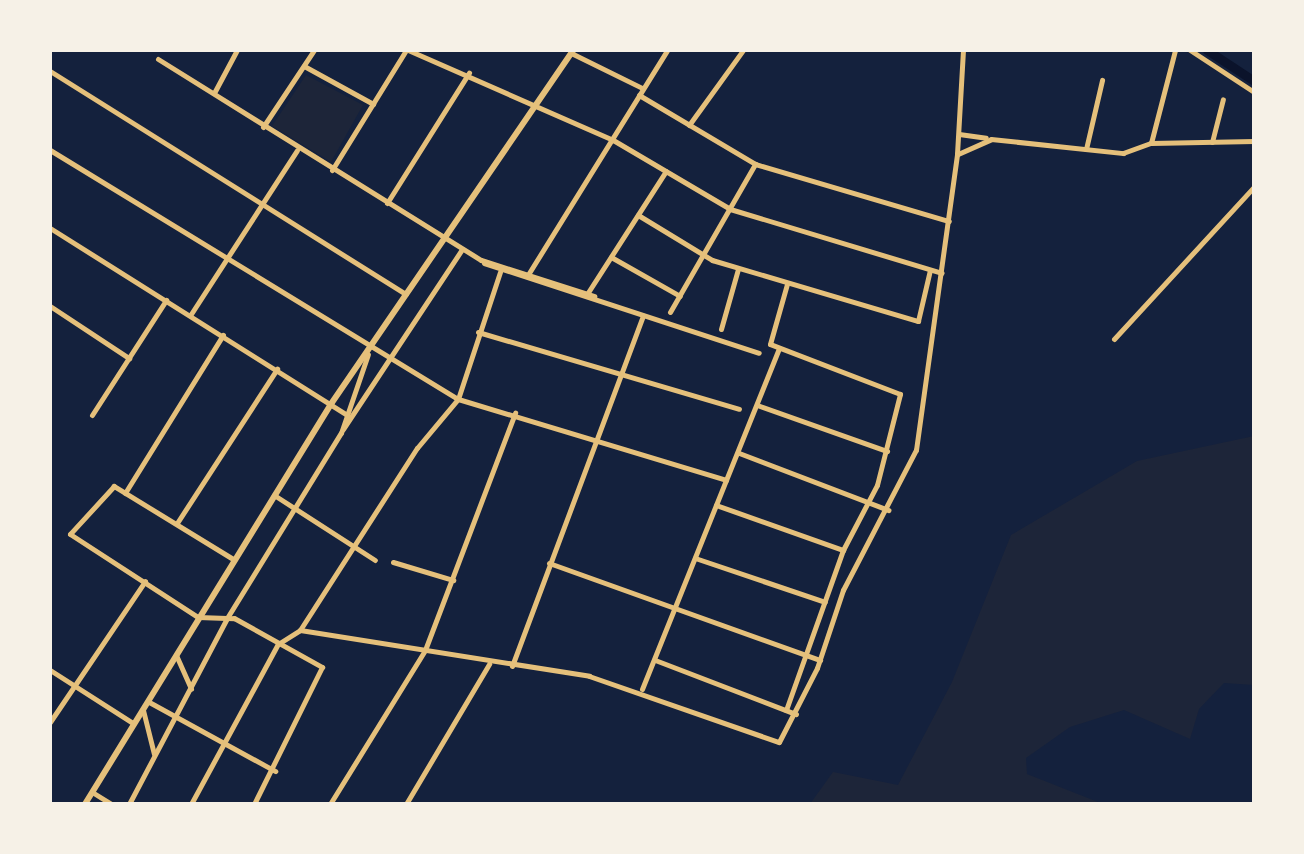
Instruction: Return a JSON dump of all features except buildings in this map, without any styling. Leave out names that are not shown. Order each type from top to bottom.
[{"type":"street","points":[[214,93],[237,50]]},
{"type":"street","points":[[263,127],[314,50]]},
{"type":"street","points":[[332,170],[407,50],[469,73],[613,140],[730,209],[942,273]]},
{"type":"street","points":[[529,273],[667,50]]},
{"type":"street","points":[[689,125],[743,50]]},
{"type":"street","points":[[300,630],[642,689],[779,742],[796,714],[820,660],[843,590],[888,510],[916,450],[957,154],[963,50]]},
{"type":"street","points":[[1151,143],[1175,50]]},
{"type":"street","points":[[1190,50],[1254,92]]},
{"type":"street","points":[[85,804],[331,404],[447,241],[572,51],[642,88]]},
{"type":"street","points":[[158,59],[297,150],[500,272],[759,353]]},
{"type":"street","points":[[304,66],[373,104]]},
{"type":"street","points":[[50,71],[407,295]]},
{"type":"street","points":[[387,203],[469,73]]},
{"type":"street","points":[[1086,149],[1102,80]]},
{"type":"street","points":[[639,95],[755,164],[949,221]]},
{"type":"street","points":[[1212,142],[1223,99]]},
{"type":"street","points":[[959,134],[1123,153],[1151,143],[1254,141]]},
{"type":"street","points":[[957,154],[991,139]]},
{"type":"street","points":[[50,150],[458,399],[595,437],[726,480]]},
{"type":"street","points":[[191,314],[297,150]]},
{"type":"street","points":[[670,312],[755,164]]},
{"type":"street","points":[[481,260],[590,295],[666,171]]},
{"type":"street","points":[[1114,339],[1254,187]]},
{"type":"street","points":[[638,215],[703,256],[787,284],[918,321],[930,270]]},
{"type":"street","points":[[50,228],[191,314],[345,414]]},
{"type":"street","points":[[129,804],[227,618],[292,509],[462,249]]},
{"type":"street","points":[[611,257],[680,296]]},
{"type":"street","points":[[721,329],[738,269]]},
{"type":"street","points":[[191,804],[278,644],[300,630],[458,399],[500,272]]},
{"type":"street","points":[[786,710],[810,656],[843,550],[870,501],[887,451],[900,394],[779,348],[770,341],[787,284]]},
{"type":"street","points":[[92,415],[166,300]]},
{"type":"street","points":[[50,306],[129,358]]},
{"type":"street","points":[[512,666],[595,437],[643,316]]},
{"type":"street","points":[[478,332],[739,409]]},
{"type":"street","points":[[125,493],[223,335]]},
{"type":"street","points":[[341,433],[371,345]]},
{"type":"street","points":[[642,689],[779,348]]},
{"type":"street","points":[[177,523],[277,369]]},
{"type":"street","points":[[757,405],[887,451]]},
{"type":"street","points":[[330,804],[425,650],[515,413]]},
{"type":"street","points":[[739,453],[888,510]]},
{"type":"street","points":[[233,559],[114,486],[70,534],[198,617],[227,618],[322,667],[275,771],[254,804]]},
{"type":"street","points":[[274,495],[353,551],[375,560]]},
{"type":"street","points":[[716,505],[843,550]]},
{"type":"street","points":[[695,558],[825,602]]},
{"type":"street","points":[[393,562],[454,580]]},
{"type":"street","points":[[549,563],[677,604],[820,660]]},
{"type":"street","points":[[50,722],[145,581]]},
{"type":"street","points":[[177,654],[191,690]]},
{"type":"street","points":[[655,660],[796,714]]},
{"type":"street","points":[[406,804],[489,664]]},
{"type":"street","points":[[50,670],[133,723]]},
{"type":"street","points":[[149,702],[275,771]]},
{"type":"street","points":[[143,710],[154,759]]},
{"type":"street","points":[[92,792],[111,804]]},
{"type":"shaded area","points":[[306,75],[363,105],[331,162],[272,126]]},
{"type":"shaded area","points":[[1254,436],[1254,685],[1224,683],[1199,709],[1190,739],[1124,710],[1070,727],[1026,758],[1027,774],[1103,804],[810,804],[833,772],[898,785],[952,682],[1011,535],[1137,461]]},
{"type":"waterway","points":[[1207,50],[1254,81]]}]
